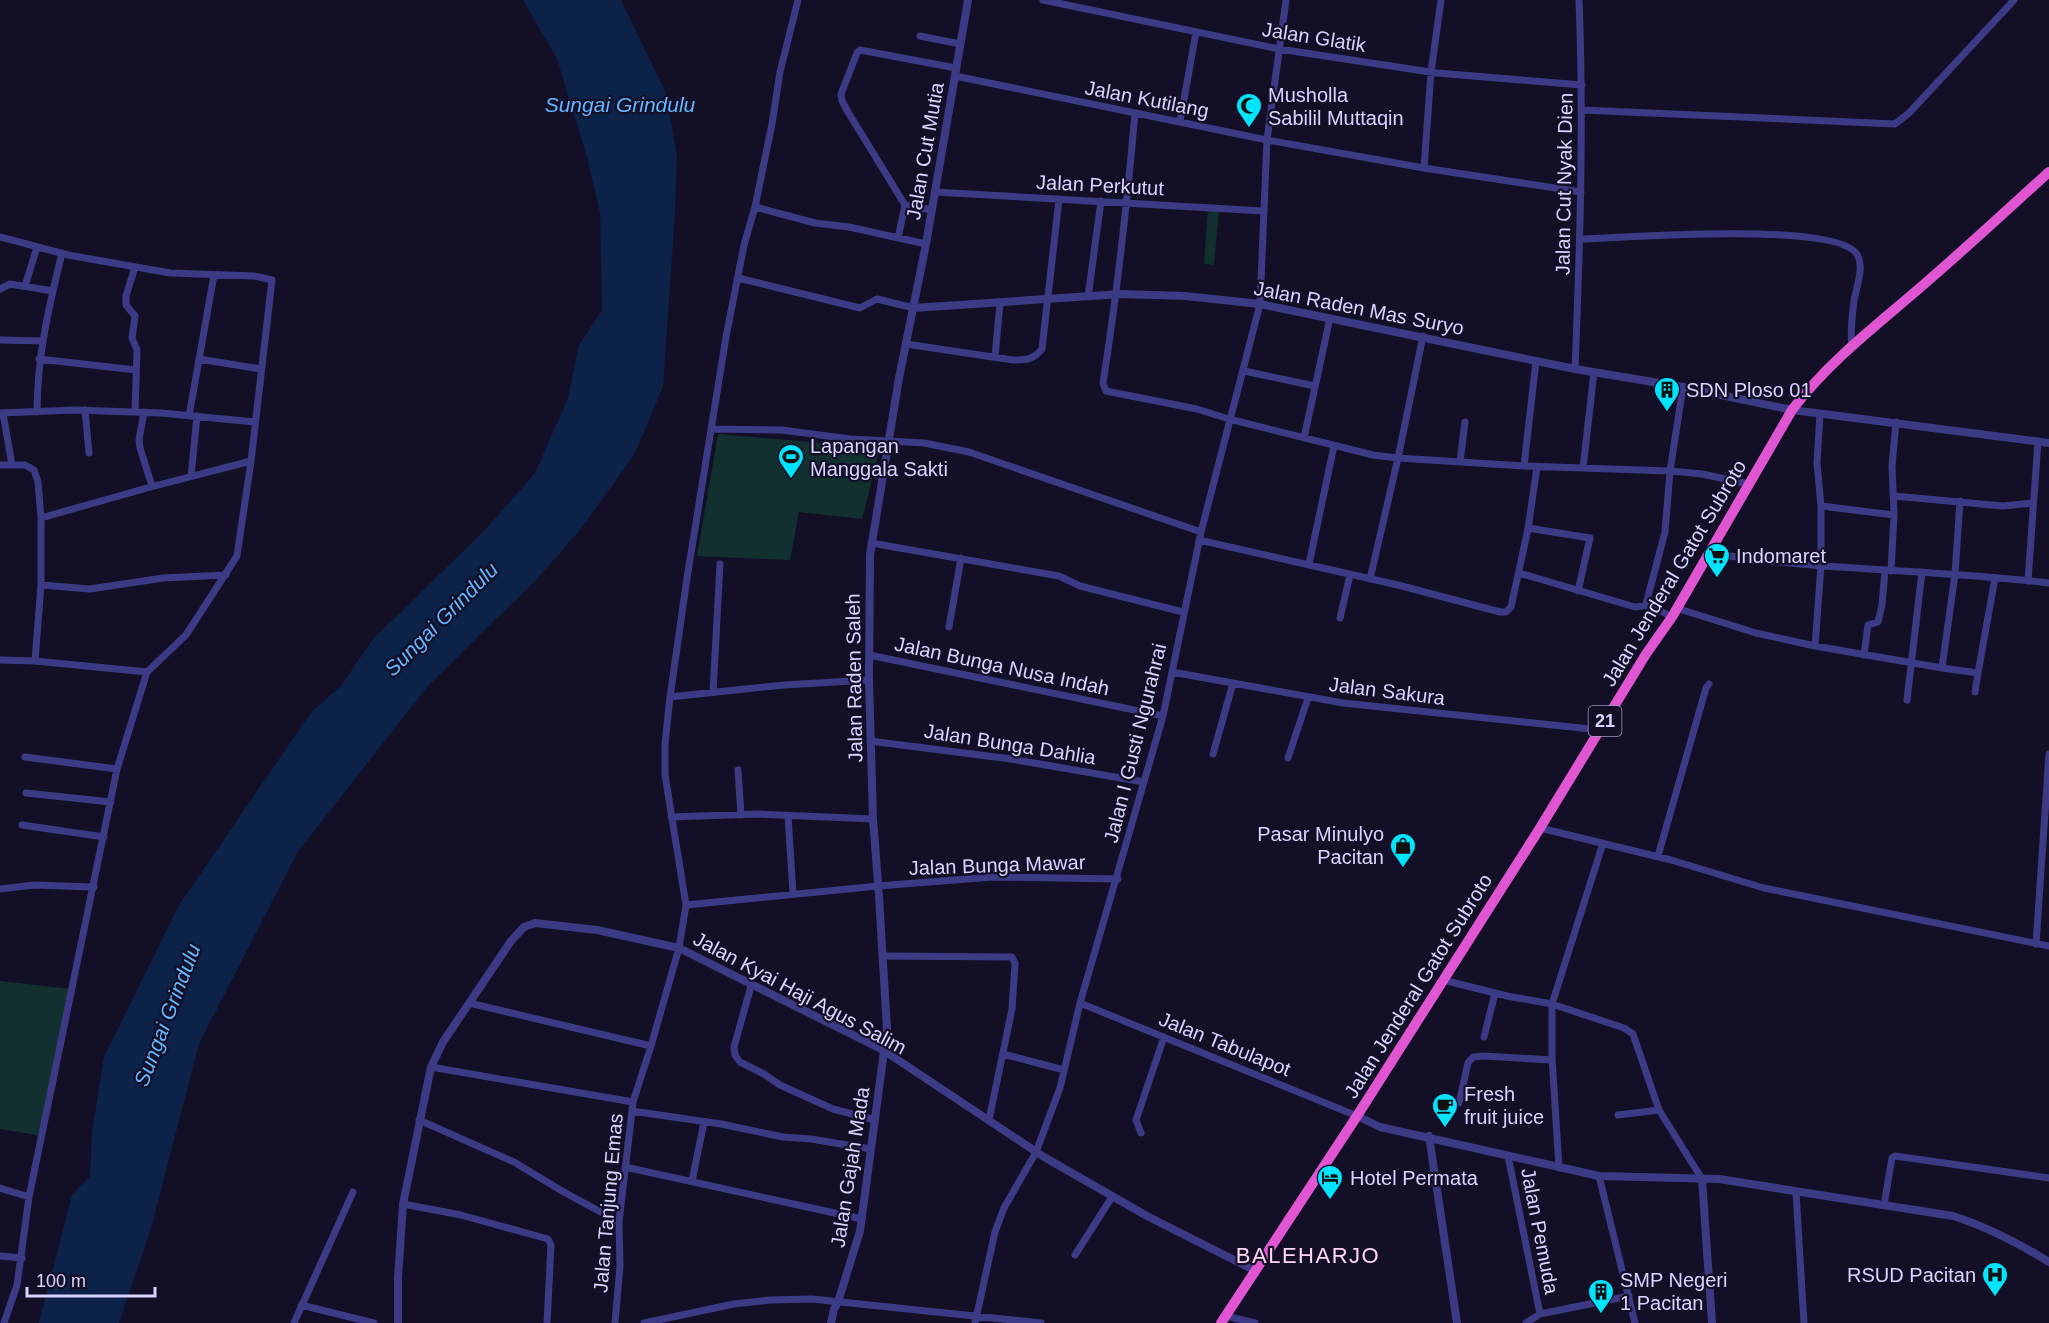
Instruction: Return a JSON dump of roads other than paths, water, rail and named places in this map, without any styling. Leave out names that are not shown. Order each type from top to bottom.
[{"type":"highway","name":"Jalan Jenderal Gatot Subroto","points":[[1223,1320],[1357,1116],[1540,828],[1646,654],[1681,612],[1709,553],[1792,410],[1810,386],[1852,347],[2049,172]]},
{"type":"street","name":"Jalan Tanjung Emas","points":[[615,1323],[620,1266],[619,1222],[633,1102],[679,948],[686,905],[665,776],[665,744],[670,697],[711,429],[744,245],[755,207],[780,72],[798,0]]},
{"type":"street","name":"Jalan Cut Mutia","points":[[914,308],[968,0]]},
{"type":"street","name":"Jalan Glatik","points":[[1043,0],[1279,49],[1431,72],[1582,85]]},
{"type":"street","name":"Jalan I Gusti Ngurahrai","points":[[976,1319],[995,1232],[1004,1208],[1036,1152],[1060,1088],[1080,1003],[1118,879],[1163,716],[1200,536],[1260,304],[1267,140],[1286,0]]},
{"type":"street","points":[[1424,168],[1431,72],[1441,0]]},
{"type":"street","name":"Jalan Cut Nyak Dien","points":[[1575,369],[1582,110],[1579,0]]},
{"type":"street","points":[[1582,110],[1895,124],[1909,113],[2014,0]]},
{"type":"street","points":[[1180,122],[1196,32]]},
{"type":"street","points":[[920,36],[960,44]]},
{"type":"street","name":"Jalan Kutilang","points":[[905,205],[841,100],[841,94],[860,50],[1135,113],[1267,140],[1424,168],[1581,192]]},
{"type":"street","points":[[1135,113],[1116,295],[1102,383],[1106,391],[1197,409],[1334,446],[1398,458],[1536,467],[1670,471],[1702,474],[1749,484]]},
{"type":"street","name":"Jalan Perkutut","points":[[935,192],[1263,212]]},
{"type":"street","points":[[906,344],[995,357],[1029,360],[1037,356],[1042,349],[1059,199]]},
{"type":"street","points":[[1088,297],[1101,201]]},
{"type":"street","points":[[898,238],[905,205],[932,210]]},
{"type":"street","points":[[755,207],[815,223],[849,227],[926,244]]},
{"type":"street","points":[[1580,239],[1784,233],[1849,245],[1858,256],[1860,265],[1852,318],[1852,347]]},
{"type":"street","points":[[0,237],[62,253],[170,273],[262,277],[272,280],[251,461],[237,556],[186,635],[147,672],[117,769],[29,1197],[17,1285],[4,1323]]},
{"type":"street","points":[[25,286],[37,247]]},
{"type":"street","points":[[37,412],[39,359],[62,253]]},
{"type":"street","points":[[135,267],[126,296],[126,304],[135,316],[132,338],[137,350],[135,412]]},
{"type":"street","points":[[191,476],[193,416],[199,359],[214,275]]},
{"type":"street","points":[[738,278],[861,308],[877,299],[914,308]]},
{"type":"street","points":[[0,289],[10,284],[52,291]]},
{"type":"street","name":"Jalan Raden Mas Suryo","points":[[914,308],[1116,295],[1185,296],[1260,304],[1575,369],[1683,387],[1792,410],[2049,443]]},
{"type":"street","points":[[995,357],[1000,303]]},
{"type":"street","name":"Jalan Raden Saleh","points":[[883,1050],[887,1029],[870,741],[871,543],[914,308]]},
{"type":"street","points":[[1304,438],[1330,318]]},
{"type":"street","points":[[1370,579],[1423,336]]},
{"type":"street","points":[[0,340],[42,341]]},
{"type":"street","points":[[39,359],[136,370]]},
{"type":"street","points":[[199,359],[261,369]]},
{"type":"street","points":[[1524,466],[1536,361]]},
{"type":"street","points":[[1244,370],[1315,386]]},
{"type":"street","points":[[1583,468],[1594,372]]},
{"type":"street","points":[[1646,604],[1665,532],[1670,471],[1683,387]]},
{"type":"street","points":[[12,465],[2,413],[85,410],[144,412],[255,422]]},
{"type":"street","points":[[85,410],[89,453]]},
{"type":"street","points":[[144,412],[139,440],[152,486]]},
{"type":"street","points":[[1815,646],[1821,566],[1821,506],[1817,463],[1820,414]]},
{"type":"street","points":[[1460,462],[1465,422]]},
{"type":"street","points":[[1864,655],[1868,626],[1878,622],[1881,614],[1888,570],[1894,515],[1892,466],[1896,422]]},
{"type":"street","points":[[711,429],[782,430],[889,442],[924,443],[969,452],[1200,536],[1500,612],[1506,612],[1511,607],[1528,528],[1536,467]]},
{"type":"street","points":[[2028,581],[2038,441]]},
{"type":"street","points":[[1309,564],[1334,446]]},
{"type":"street","points":[[41,518],[152,486],[251,461]]},
{"type":"street","points":[[0,465],[25,465],[34,470],[38,482],[41,518],[41,585],[35,661]]},
{"type":"street","points":[[1894,496],[2003,506],[2032,503]]},
{"type":"street","points":[[1942,668],[1955,574],[1960,501]]},
{"type":"street","points":[[1821,506],[1894,515]]},
{"type":"street","points":[[1528,528],[1590,538],[1578,591]]},
{"type":"street","points":[[871,543],[1059,576],[1080,586],[1183,612]]},
{"type":"street","points":[[1709,553],[1821,566],[1955,574],[2049,583]]},
{"type":"street","points":[[949,627],[961,558]]},
{"type":"street","points":[[713,692],[720,564]]},
{"type":"street","points":[[1906,700],[1922,572]]},
{"type":"street","points":[[1519,573],[1635,607],[1646,604],[1815,646],[1978,674]]},
{"type":"street","points":[[41,585],[90,589],[163,578],[226,574]]},
{"type":"street","points":[[1340,618],[1350,575]]},
{"type":"street","points":[[1975,692],[1995,578]]},
{"type":"street","name":"Jalan Bunga Nusa Indah","points":[[869,655],[1163,716]]},
{"type":"street","points":[[0,660],[35,661],[147,672]]},
{"type":"street","name":"Jalan Sakura","points":[[1172,672],[1342,703],[1600,730]]},
{"type":"street","points":[[670,697],[784,685],[869,680]]},
{"type":"street","points":[[1214,754],[1233,683]]},
{"type":"street","points":[[1658,856],[1709,684]]},
{"type":"street","points":[[1288,758],[1308,698]]},
{"type":"street","name":"Jalan Bunga Dahlia","points":[[870,741],[1011,759],[1144,782]]},
{"type":"street","points":[[2036,944],[2049,754]]},
{"type":"street","points":[[25,757],[117,769]]},
{"type":"street","points":[[738,770],[741,815]]},
{"type":"street","points":[[26,793],[111,802]]},
{"type":"street","points":[[671,817],[741,815],[873,819]]},
{"type":"street","points":[[788,816],[793,894]]},
{"type":"street","points":[[22,825],[104,837]]},
{"type":"street","points":[[1540,828],[1658,856],[1764,888],[2049,946]]},
{"type":"street","points":[[1559,1168],[1552,1060],[1552,1004],[1603,843]]},
{"type":"street","name":"Jalan Bunga Mawar","points":[[686,905],[993,877],[1118,879]]},
{"type":"street","points":[[0,889],[34,885],[94,887]]},
{"type":"street","name":"Jalan Kyai Haji Agus Salim","points":[[398,1323],[398,1278],[403,1204],[431,1066],[443,1042],[511,941],[524,927],[535,923],[597,930],[679,948],[883,1050],[1036,1152],[1147,1216],[1256,1271]]},
{"type":"street","points":[[883,956],[1012,957],[1015,963],[1012,1009],[989,1120]]},
{"type":"street","points":[[1443,980],[1552,1004],[1624,1028],[1633,1034],[1659,1110],[1702,1179],[1712,1323]]},
{"type":"street","points":[[751,986],[734,1047],[735,1055],[740,1062],[780,1085],[833,1109],[875,1120]]},
{"type":"street","points":[[1484,1037],[1495,993]]},
{"type":"street","points":[[469,1003],[651,1046]]},
{"type":"street","name":"Jalan Tabulapot","points":[[1080,1003],[1357,1116]]},
{"type":"street","points":[[1141,1133],[1136,1120],[1164,1037]]},
{"type":"street","name":"Jalan Gajah Mada","points":[[831,1323],[860,1232],[883,1050]]},
{"type":"street","points":[[1003,1054],[1064,1070]]},
{"type":"street","points":[[1459,1103],[1468,1064],[1473,1057],[1552,1060]]},
{"type":"street","points":[[431,1066],[633,1102]]},
{"type":"street","points":[[1618,1115],[1659,1110]]},
{"type":"street","points":[[632,1111],[722,1124],[783,1137],[812,1139],[871,1149]]},
{"type":"street","points":[[1357,1116],[1380,1127],[1429,1136],[1599,1176],[1719,1179],[1953,1216],[1999,1233],[2049,1262]]},
{"type":"street","points":[[419,1120],[514,1162],[619,1222]]},
{"type":"street","points":[[692,1181],[704,1122]]},
{"type":"street","points":[[1429,1136],[1457,1323]]},
{"type":"street","name":"Jalan Pemuda","points":[[1508,1156],[1539,1314]]},
{"type":"street","points":[[1884,1205],[1892,1158],[1895,1156],[2049,1178]]},
{"type":"street","points":[[625,1167],[862,1219]]},
{"type":"street","points":[[1599,1176],[1635,1323]]},
{"type":"street","points":[[0,1188],[29,1197]]},
{"type":"street","points":[[294,1323],[353,1192]]},
{"type":"street","points":[[1796,1192],[1804,1323]]},
{"type":"street","points":[[1075,1255],[1112,1197]]},
{"type":"street","points":[[403,1204],[461,1215],[548,1239],[551,1245],[547,1323]]},
{"type":"street","points":[[0,1256],[22,1258]]},
{"type":"street","points":[[1526,1323],[1539,1314],[1629,1296]]},
{"type":"street","points":[[644,1323],[734,1304],[812,1299],[976,1319],[1041,1323]]},
{"type":"street","points":[[301,1305],[374,1323]]},
{"type":"street","points":[[1223,1320],[1255,1323]]},
{"type":"water","name":"Sungai Grindulu","points":[[523,0],[621,0],[665,91],[677,154],[663,387],[634,455],[580,530],[537,579],[427,687],[297,853],[199,1044],[150,1232],[119,1323],[39,1323],[72,1195],[90,1176],[92,1132],[104,1057],[179,905],[312,711],[341,686],[372,640],[485,530],[535,473],[568,398],[579,345],[602,310],[600,213],[587,157],[557,59]]},
{"type":"place","name":"Musholla Sabilil Muttaqin","points":[[1249,129]]},
{"type":"place","name":"SDN Ploso 01","points":[[1667,413]]},
{"type":"place","name":"Lapangan Manggala Sakti","points":[[791,480]]},
{"type":"place","name":"Indomaret","points":[[1717,579]]},
{"type":"place","name":"Pasar Minulyo Pacitan","points":[[1403,869]]},
{"type":"place","name":"Fresh fruit juice","points":[[1445,1129]]},
{"type":"place","name":"Hotel Permata","points":[[1330,1201]]},
{"type":"place","name":"RSUD Pacitan","points":[[1995,1298]]},
{"type":"place","name":"SMP Negeri 1 Pacitan","points":[[1601,1315]]},
{"type":"district","name":"BALEHARJO","points":[[1308,1255]]}]
